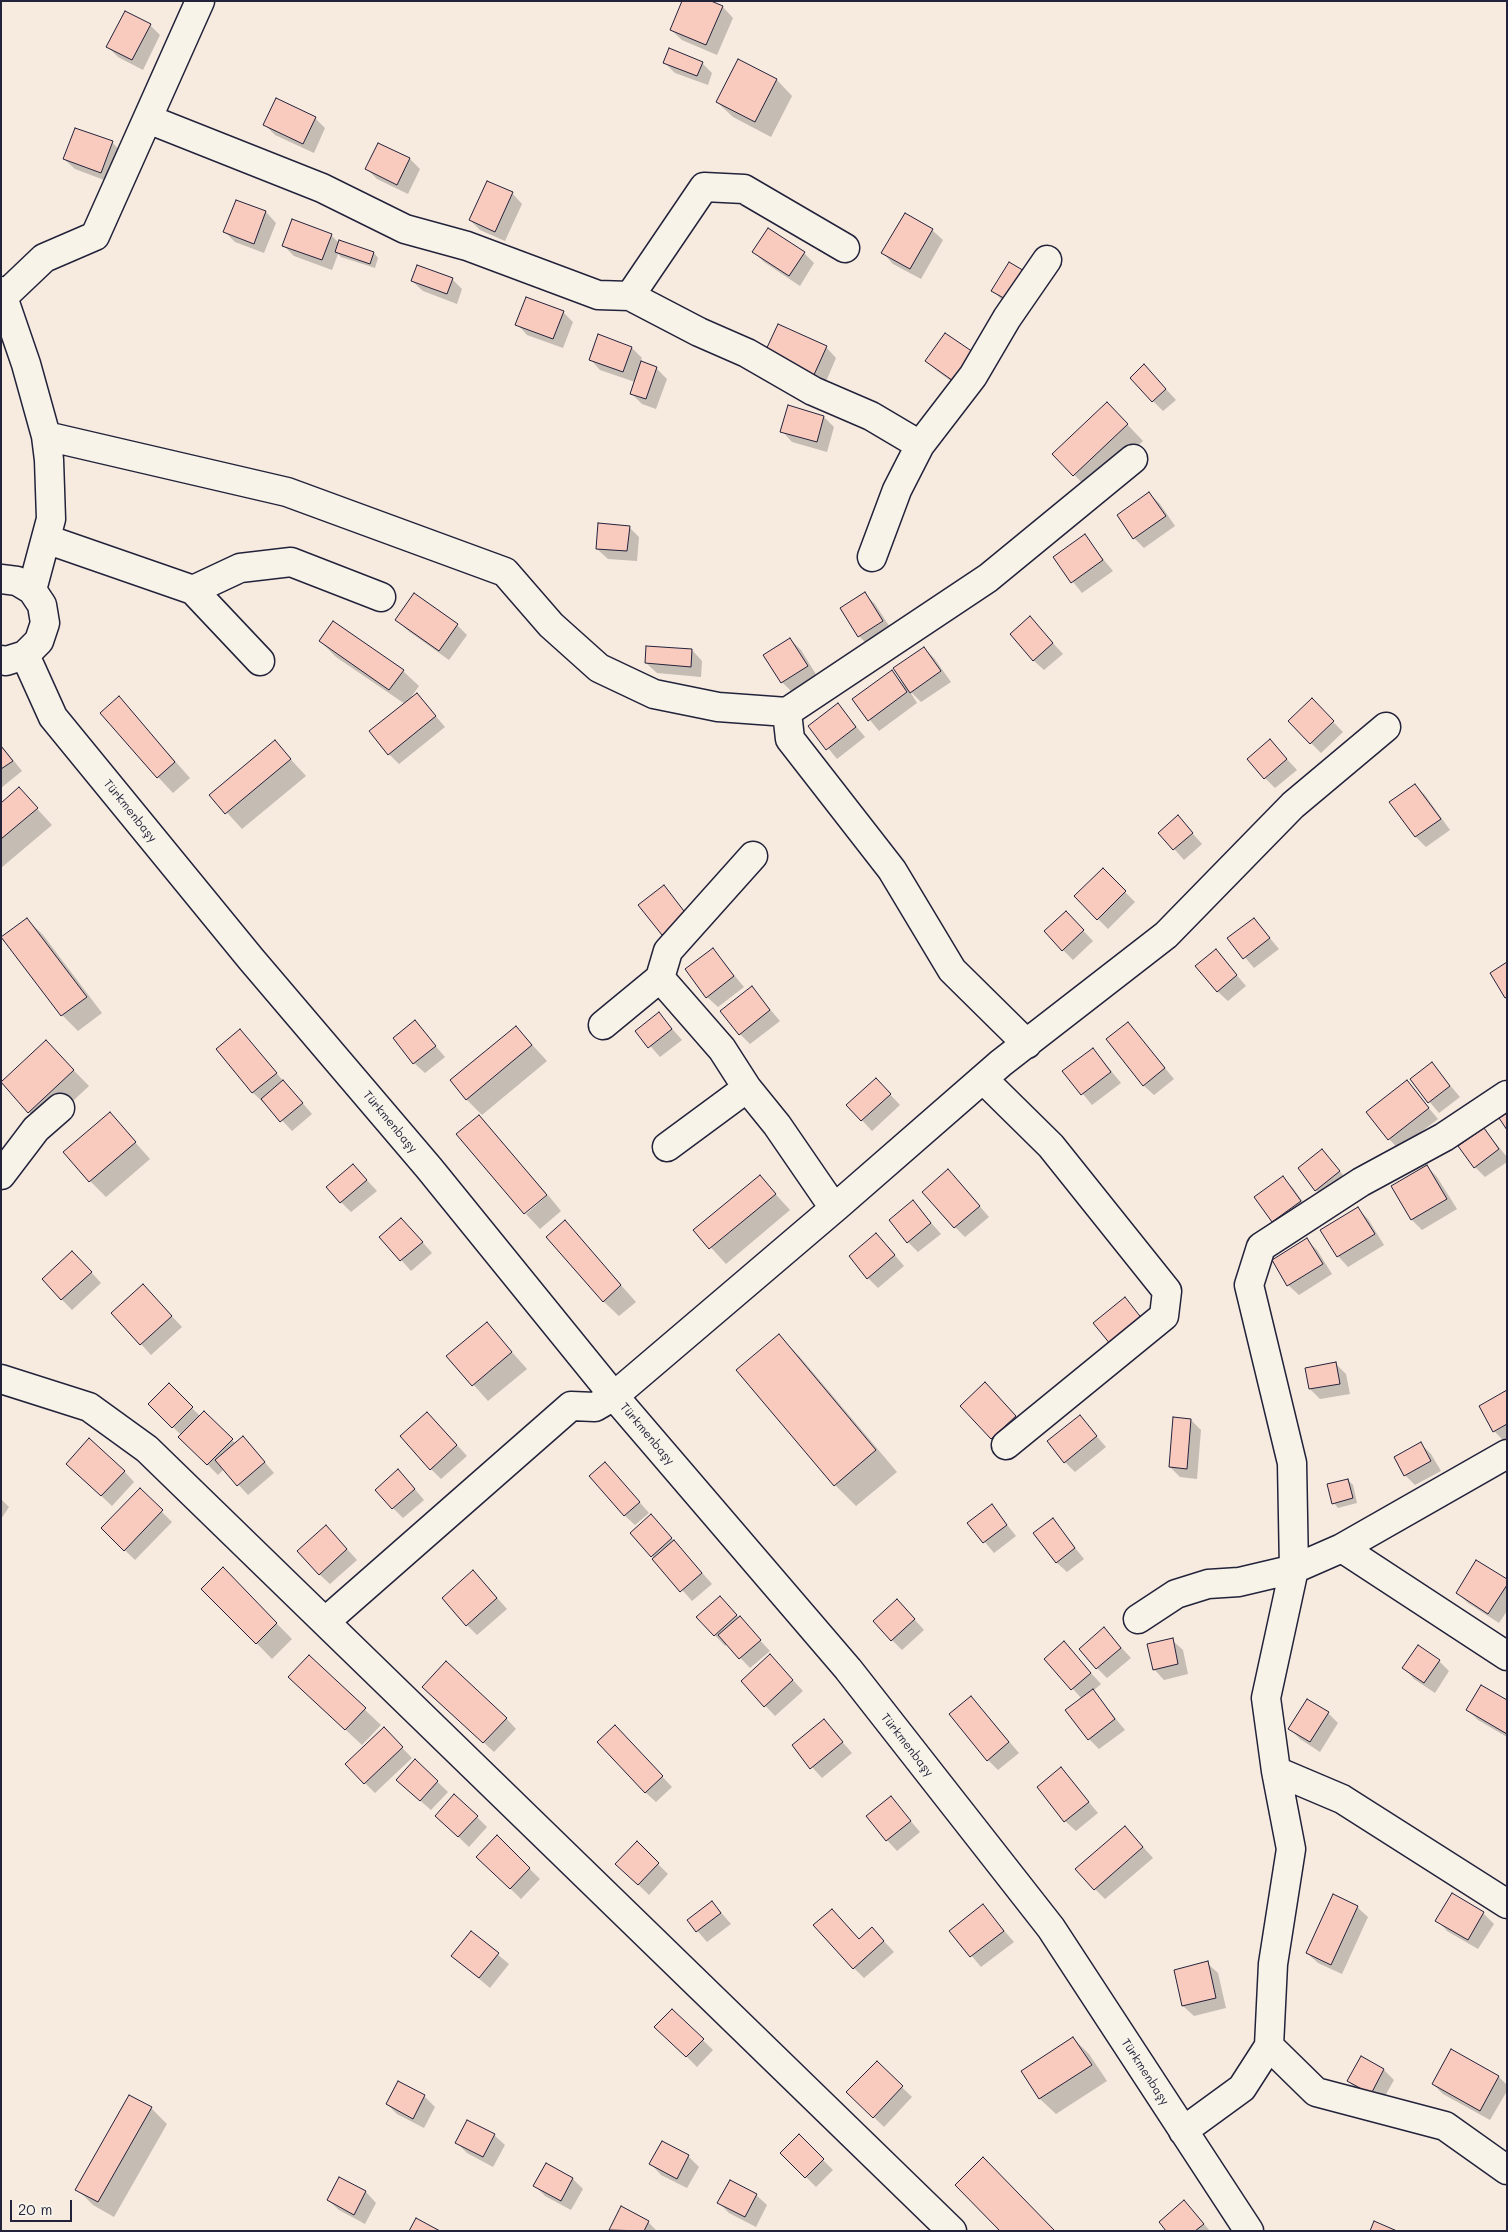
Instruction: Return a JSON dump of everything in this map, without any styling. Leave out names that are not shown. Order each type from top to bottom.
[{"type":"street","points":[[32,590],[51,519],[46,436],[26,364],[2,294],[44,258],[95,236],[200,1]]},
{"type":"street","points":[[148,119],[322,188],[405,229],[467,246],[598,295],[630,296],[699,332],[747,353],[814,391],[871,416],[920,445]]},
{"type":"street","points":[[630,296],[704,187],[744,189],[845,248]]},
{"type":"street","points":[[872,557],[897,490],[920,445],[973,376],[1007,318],[1047,260]]},
{"type":"street","points":[[46,436],[287,492],[506,572],[550,625],[599,668],[654,694],[718,707],[787,712],[988,578],[1133,459]]},
{"type":"street","points":[[46,538],[192,590],[260,661]]},
{"type":"street","points":[[192,590],[240,568],[291,562],[381,597]]},
{"type":"street","points":[[1,580],[17,581],[32,590],[42,605],[45,622],[39,641],[13,658]]},
{"type":"street","name":"Türkmenbaşy","points":[[13,658],[53,717],[251,959],[429,1168],[614,1396],[848,1669],[1051,1928],[1249,2231]]},
{"type":"street","points":[[787,712],[790,739],[892,870],[952,970],[1027,1044]]},
{"type":"street","points":[[326,1621],[571,1406],[595,1407],[614,1396],[983,1080],[1166,935],[1293,805],[1386,727]]},
{"type":"street","points":[[603,1025],[660,978],[668,951],[752,856]]},
{"type":"street","points":[[660,978],[722,1049],[748,1088],[778,1125],[834,1208]]},
{"type":"street","points":[[983,1080],[1051,1146],[1167,1291],[1164,1316],[1006,1445]]},
{"type":"street","points":[[666,1148],[748,1088]]},
{"type":"street","points":[[1183,2131],[1242,2088],[1269,2046],[1272,1964],[1291,1849],[1276,1772],[1266,1698],[1294,1569],[1292,1463],[1250,1285],[1262,1248],[1360,1182],[1444,1137],[1507,1094]]},
{"type":"street","points":[[1,1175],[36,1129],[60,1108]]},
{"type":"street","points":[[1,1379],[89,1407],[147,1448],[952,2231]]},
{"type":"street","points":[[1138,1619],[1176,1594],[1208,1584],[1239,1582],[1294,1569],[1342,1548],[1507,1454]]},
{"type":"street","points":[[1342,1548],[1507,1656]]},
{"type":"street","points":[[1276,1772],[1342,1799],[1507,1904]]},
{"type":"street","points":[[1269,2046],[1316,2092],[1445,2126],[1507,2170]]},
{"type":"building","points":[[682,1],[711,1],[723,6],[706,45],[670,30]]},
{"type":"building","points":[[125,11],[151,24],[132,60],[106,47]]},
{"type":"building","points":[[669,48],[703,62],[697,76],[663,63]]},
{"type":"building","points":[[738,59],[777,79],[755,122],[716,102]]},
{"type":"building","points":[[276,98],[316,117],[303,144],[263,125]]},
{"type":"building","points":[[75,128],[113,141],[101,173],[63,159]]},
{"type":"building","points":[[378,143],[410,158],[397,185],[365,169]]},
{"type":"building","points":[[487,181],[513,192],[495,232],[469,220]]},
{"type":"building","points":[[236,200],[266,211],[254,244],[223,232]]},
{"type":"building","points":[[905,213],[933,229],[910,269],[881,253]]},
{"type":"building","points":[[292,219],[332,234],[322,260],[282,246]]},
{"type":"building","points":[[768,228],[805,252],[789,276],[752,252]]},
{"type":"building","points":[[339,240],[374,252],[370,264],[335,252]]},
{"type":"building","points":[[1009,262],[1026,272],[1009,301],[991,291]]},
{"type":"building","points":[[417,265],[453,278],[447,294],[411,281]]},
{"type":"building","points":[[526,297],[564,311],[553,339],[515,325]]},
{"type":"building","points":[[778,324],[827,346],[813,377],[764,354]]},
{"type":"building","points":[[945,333],[976,354],[956,383],[925,361]]},
{"type":"building","points":[[598,334],[632,347],[623,372],[589,360]]},
{"type":"building","points":[[641,361],[657,367],[646,399],[630,394]]},
{"type":"building","points":[[1144,364],[1166,389],[1152,402],[1130,378]]},
{"type":"building","points":[[1107,402],[1128,424],[1073,476],[1052,454]]},
{"type":"building","points":[[788,405],[824,416],[817,442],[780,432]]},
{"type":"building","points":[[1149,492],[1166,516],[1133,539],[1117,515]]},
{"type":"building","points":[[598,523],[630,526],[627,551],[596,549]]},
{"type":"building","points":[[1085,534],[1103,560],[1071,583],[1053,557]]},
{"type":"building","points":[[865,592],[883,621],[858,637],[840,608]]},
{"type":"building","points":[[414,593],[458,624],[439,651],[395,620]]},
{"type":"building","points":[[1030,616],[1053,643],[1033,661],[1010,634]]},
{"type":"building","points":[[333,621],[404,670],[389,690],[319,641]]},
{"type":"building","points":[[790,638],[808,666],[781,683],[763,655]]},
{"type":"building","points":[[646,646],[692,649],[691,667],[645,663]]},
{"type":"building","points":[[924,647],[941,671],[910,693],[893,668]]},
{"type":"building","points":[[892,670],[907,692],[868,721],[852,699]]},
{"type":"building","points":[[417,693],[436,716],[388,755],[369,731]]},
{"type":"building","points":[[119,696],[175,762],[157,778],[100,713]]},
{"type":"building","points":[[1312,698],[1334,721],[1310,744],[1288,721]]},
{"type":"building","points":[[838,703],[856,727],[826,750],[808,726]]},
{"type":"building","points":[[1270,739],[1287,759],[1264,779],[1247,759]]},
{"type":"building","points":[[275,740],[291,759],[225,814],[209,795]]},
{"type":"building","points":[[1,746],[13,761],[1,769]]},
{"type":"building","points":[[1415,784],[1441,819],[1415,837],[1389,802]]},
{"type":"building","points":[[19,787],[38,808],[1,839],[1,803]]},
{"type":"building","points":[[1178,815],[1193,833],[1173,850],[1158,833]]},
{"type":"building","points":[[1103,868],[1126,891],[1097,920],[1074,896]]},
{"type":"building","points":[[664,885],[687,915],[662,935],[638,905]]},
{"type":"building","points":[[1066,911],[1084,930],[1062,951],[1044,931]]},
{"type":"building","points":[[27,918],[87,997],[61,1016],[1,937]]},
{"type":"building","points":[[1254,918],[1270,938],[1243,959],[1227,938]]},
{"type":"building","points":[[713,948],[734,976],[706,998],[685,969]]},
{"type":"building","points":[[1216,949],[1237,975],[1217,992],[1195,966]]},
{"type":"building","points":[[1507,962],[1507,997],[1505,998],[1490,973]]},
{"type":"building","points":[[752,986],[770,1010],[739,1035],[720,1011]]},
{"type":"building","points":[[659,1012],[672,1029],[648,1048],[635,1031]]},
{"type":"building","points":[[415,1020],[436,1046],[413,1064],[393,1038]]},
{"type":"building","points":[[1128,1022],[1165,1068],[1143,1086],[1106,1039]]},
{"type":"building","points":[[516,1026],[532,1045],[466,1100],[450,1080]]},
{"type":"building","points":[[240,1029],[277,1073],[252,1093],[216,1049]]},
{"type":"building","points":[[46,1040],[74,1070],[28,1113],[1,1082]]},
{"type":"building","points":[[1093,1048],[1111,1072],[1081,1095],[1062,1071]]},
{"type":"building","points":[[1432,1062],[1450,1086],[1428,1103],[1410,1079]]},
{"type":"building","points":[[876,1078],[891,1094],[861,1121],[846,1105]]},
{"type":"building","points":[[283,1080],[303,1103],[280,1122],[261,1099]]},
{"type":"building","points":[[1407,1080],[1429,1108],[1388,1140],[1366,1112]]},
{"type":"building","points":[[110,1112],[136,1142],[89,1182],[63,1152]]},
{"type":"building","points":[[1507,1113],[1507,1130],[1499,1118]]},
{"type":"building","points":[[479,1115],[547,1195],[524,1214],[456,1134]]},
{"type":"building","points":[[1484,1128],[1499,1149],[1474,1168],[1458,1146]]},
{"type":"building","points":[[1322,1149],[1340,1171],[1315,1191],[1298,1168]]},
{"type":"building","points":[[353,1164],[367,1180],[340,1203],[326,1187]]},
{"type":"building","points":[[1427,1165],[1447,1199],[1411,1220],[1391,1186]]},
{"type":"building","points":[[948,1169],[980,1206],[954,1228],[922,1192]]},
{"type":"building","points":[[760,1175],[776,1194],[709,1249],[693,1230]]},
{"type":"building","points":[[1283,1176],[1301,1201],[1272,1222],[1254,1197]]},
{"type":"building","points":[[913,1200],[931,1223],[907,1243],[889,1220]]},
{"type":"building","points":[[1358,1207],[1375,1234],[1337,1257],[1320,1230]]},
{"type":"building","points":[[401,1218],[423,1242],[400,1261],[379,1237]]},
{"type":"building","points":[[565,1220],[621,1285],[603,1302],[546,1237]]},
{"type":"building","points":[[876,1233],[895,1255],[867,1279],[849,1256]]},
{"type":"building","points":[[1307,1238],[1323,1264],[1287,1286],[1272,1260]]},
{"type":"building","points":[[72,1251],[92,1272],[61,1300],[42,1279]]},
{"type":"building","points":[[143,1284],[172,1316],[140,1345],[111,1313]]},
{"type":"building","points":[[1125,1297],[1143,1320],[1111,1345],[1093,1323]]},
{"type":"building","points":[[487,1322],[512,1352],[472,1386],[446,1356]]},
{"type":"building","points":[[779,1334],[876,1450],[834,1486],[736,1370]]},
{"type":"building","points":[[1336,1362],[1340,1384],[1309,1389],[1305,1368]]},
{"type":"building","points":[[985,1382],[1016,1416],[991,1439],[960,1406]]},
{"type":"building","points":[[169,1383],[193,1407],[172,1428],[148,1404]]},
{"type":"building","points":[[1507,1390],[1507,1424],[1493,1432],[1479,1406]]},
{"type":"building","points":[[204,1411],[233,1439],[207,1465],[178,1437]]},
{"type":"building","points":[[427,1412],[457,1445],[430,1470],[400,1436]]},
{"type":"building","points":[[1080,1415],[1097,1436],[1064,1463],[1047,1441]]},
{"type":"building","points":[[1173,1417],[1191,1419],[1187,1469],[1169,1467]]},
{"type":"building","points":[[243,1436],[265,1462],[237,1486],[215,1460]]},
{"type":"building","points":[[89,1438],[125,1471],[101,1496],[66,1464]]},
{"type":"building","points":[[1421,1442],[1431,1461],[1404,1476],[1394,1457]]},
{"type":"building","points":[[605,1462],[640,1502],[624,1516],[589,1476]]},
{"type":"building","points":[[398,1469],[415,1489],[392,1509],[375,1490]]},
{"type":"building","points":[[1348,1479],[1353,1498],[1332,1504],[1327,1484]]},
{"type":"building","points":[[140,1488],[163,1510],[124,1551],[101,1528]]},
{"type":"building","points":[[992,1504],[1007,1525],[983,1543],[967,1523]]},
{"type":"building","points":[[651,1514],[672,1538],[651,1557],[630,1533]]},
{"type":"building","points":[[1053,1518],[1075,1548],[1056,1563],[1033,1533]]},
{"type":"building","points":[[326,1525],[347,1549],[319,1575],[297,1551]]},
{"type":"building","points":[[674,1540],[702,1573],[680,1592],[652,1559]]},
{"type":"building","points":[[1476,1560],[1507,1579],[1507,1585],[1488,1614],[1456,1593]]},
{"type":"building","points":[[223,1567],[277,1623],[256,1644],[201,1589]]},
{"type":"building","points":[[473,1570],[497,1598],[466,1626],[442,1598]]},
{"type":"building","points":[[720,1596],[737,1615],[714,1636],[696,1617]]},
{"type":"building","points":[[897,1599],[915,1619],[891,1641],[873,1621]]},
{"type":"building","points":[[740,1616],[761,1640],[739,1659],[718,1635]]},
{"type":"building","points":[[1104,1627],[1121,1648],[1096,1669],[1079,1649]]},
{"type":"building","points":[[1173,1638],[1178,1664],[1153,1670],[1147,1644]]},
{"type":"building","points":[[1064,1641],[1091,1673],[1071,1690],[1044,1659]]},
{"type":"building","points":[[1418,1645],[1440,1660],[1424,1683],[1402,1668]]},
{"type":"building","points":[[770,1654],[793,1680],[764,1707],[741,1681]]},
{"type":"building","points":[[309,1655],[366,1708],[345,1730],[288,1677]]},
{"type":"building","points":[[446,1661],[507,1718],[483,1743],[422,1687]]},
{"type":"building","points":[[1481,1685],[1507,1700],[1507,1734],[1466,1710]]},
{"type":"building","points":[[1093,1689],[1115,1719],[1088,1740],[1065,1710]]},
{"type":"building","points":[[971,1696],[1009,1742],[987,1761],[949,1714]]},
{"type":"building","points":[[1307,1699],[1329,1712],[1310,1742],[1288,1729]]},
{"type":"building","points":[[824,1719],[843,1742],[810,1769],[792,1745]]},
{"type":"building","points":[[615,1725],[663,1776],[645,1793],[597,1742]]},
{"type":"building","points":[[384,1727],[403,1747],[364,1784],[345,1764]]},
{"type":"building","points":[[415,1759],[438,1781],[420,1801],[396,1780]]},
{"type":"building","points":[[1061,1767],[1089,1802],[1064,1822],[1037,1787]]},
{"type":"building","points":[[454,1794],[478,1816],[458,1837],[435,1816]]},
{"type":"building","points":[[891,1796],[911,1821],[886,1841],[866,1816]]},
{"type":"building","points":[[1125,1826],[1143,1847],[1094,1890],[1075,1869]]},
{"type":"building","points":[[497,1835],[530,1868],[510,1889],[476,1857]]},
{"type":"building","points":[[637,1841],[659,1863],[638,1885],[615,1864]]},
{"type":"building","points":[[1452,1893],[1484,1912],[1468,1940],[1435,1921]]},
{"type":"building","points":[[1333,1894],[1358,1906],[1331,1965],[1306,1953]]},
{"type":"building","points":[[712,1901],[721,1913],[696,1932],[687,1920]]},
{"type":"building","points":[[983,1904],[1004,1931],[970,1957],[949,1931]]},
{"type":"building","points":[[832,1909],[859,1939],[872,1927],[884,1941],[853,1969],[813,1925]]},
{"type":"building","points":[[471,1931],[499,1953],[479,1978],[451,1956]]},
{"type":"building","points":[[1208,1961],[1216,1998],[1182,2006],[1174,1970]]},
{"type":"building","points":[[672,2009],[704,2039],[686,2057],[654,2027]]},
{"type":"building","points":[[1073,2037],[1092,2065],[1039,2099],[1021,2071]]},
{"type":"building","points":[[1451,2049],[1499,2076],[1480,2111],[1432,2084]]},
{"type":"building","points":[[1361,2056],[1384,2069],[1371,2094],[1347,2081]]},
{"type":"building","points":[[877,2061],[903,2086],[873,2118],[846,2092]]},
{"type":"building","points":[[398,2081],[425,2095],[413,2119],[386,2104]]},
{"type":"building","points":[[129,2095],[152,2107],[98,2202],[75,2190]]},
{"type":"building","points":[[467,2120],[495,2134],[483,2157],[455,2143]]},
{"type":"building","points":[[799,2134],[824,2159],[805,2178],[780,2153]]},
{"type":"building","points":[[662,2141],[689,2155],[677,2179],[649,2164]]},
{"type":"building","points":[[983,2157],[1055,2231],[1000,2231],[955,2185]]},
{"type":"building","points":[[546,2163],[573,2178],[561,2201],[533,2186]]},
{"type":"building","points":[[339,2177],[366,2191],[354,2215],[327,2200]]},
{"type":"building","points":[[730,2180],[757,2194],[745,2217],[717,2203]]},
{"type":"building","points":[[1184,2200],[1204,2224],[1195,2231],[1166,2231],[1159,2222]]},
{"type":"building","points":[[621,2206],[649,2221],[644,2231],[609,2230]]},
{"type":"building","points":[[416,2218],[440,2231],[409,2231]]},
{"type":"building","points":[[1374,2221],[1397,2231],[1370,2231]]}]
